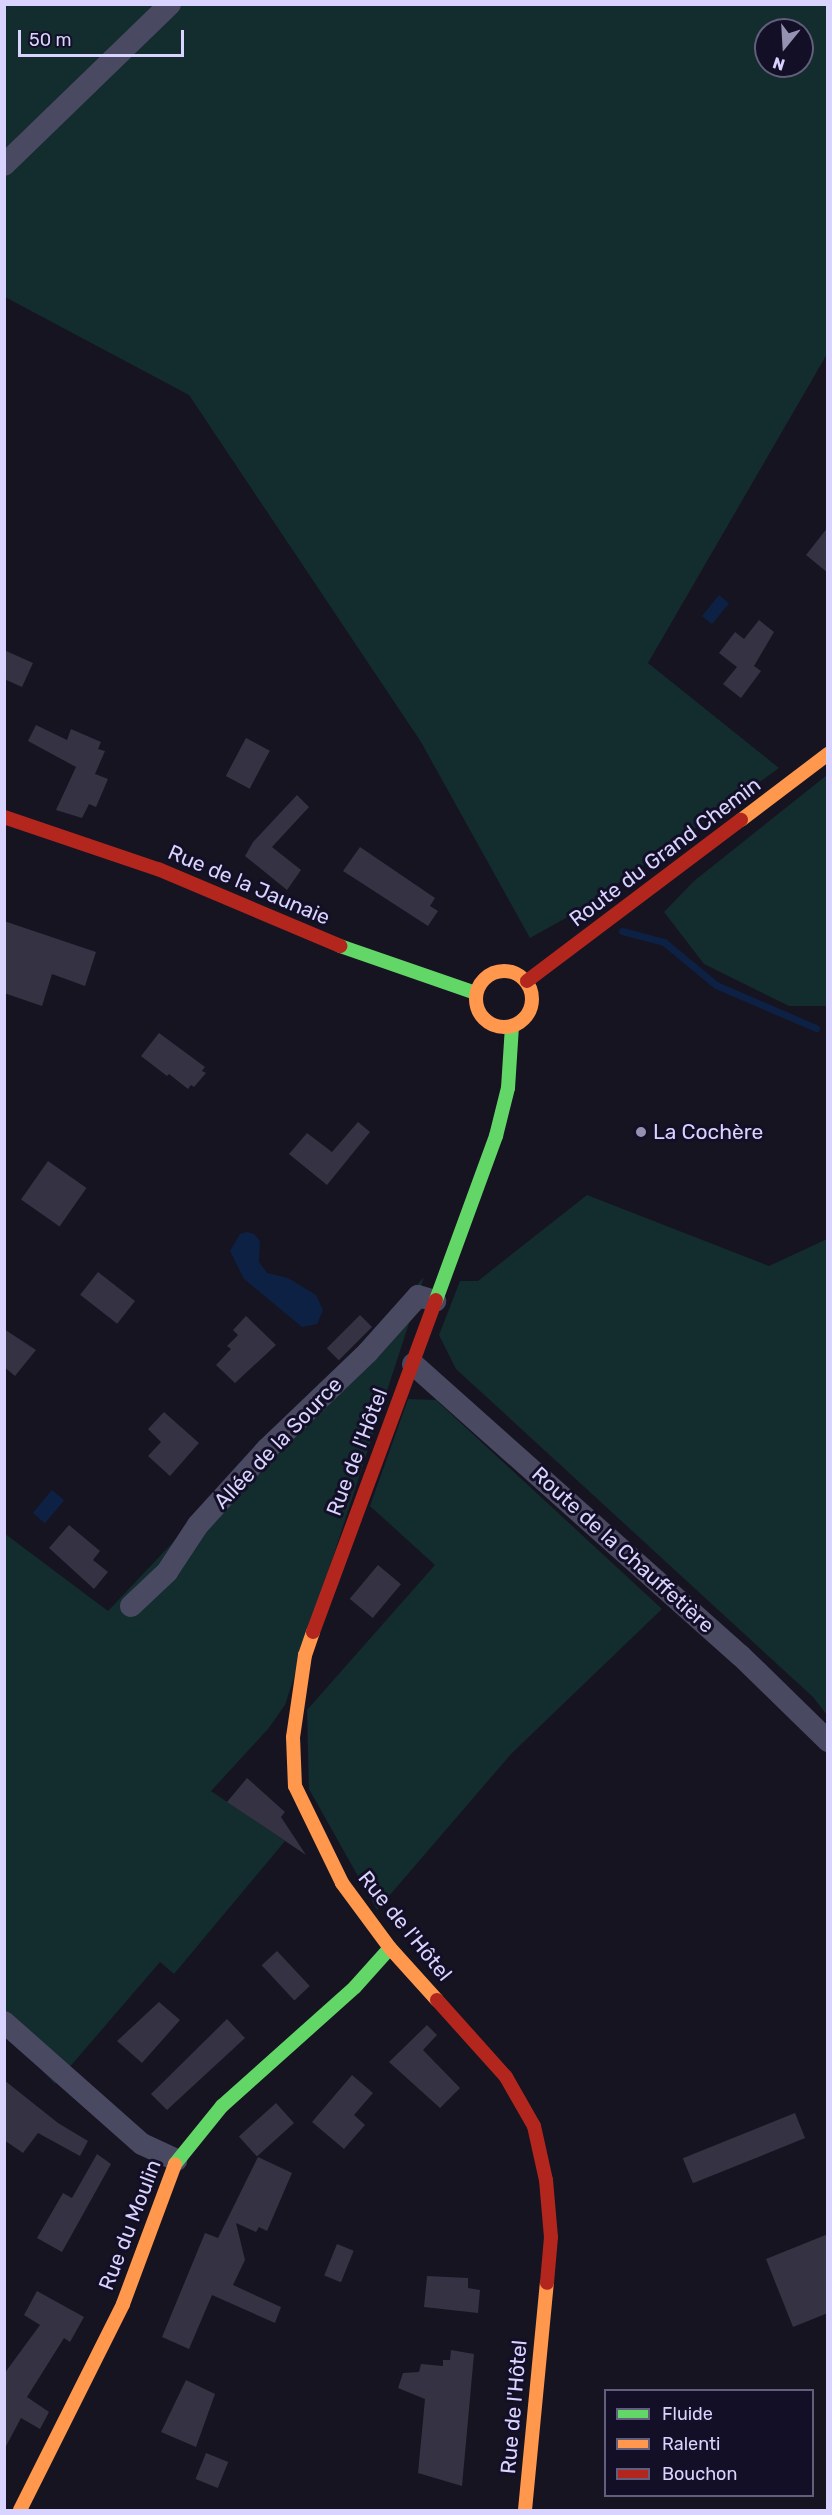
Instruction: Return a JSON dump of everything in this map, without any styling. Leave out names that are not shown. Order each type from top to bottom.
[{"type":"street","points":[[4,165],[170,4]]},
{"type":"street","name":"Route du Grand Chemin","points":[[527,981],[828,754]]},
{"type":"street","name":"Rue de la Jaunaie","points":[[4,817],[158,869],[353,951],[476,993]]},
{"type":"street","points":[[498,971],[517,973],[527,981],[533,994],[532,1008],[524,1019],[512,1026],[498,1027],[485,1020],[477,1008],[476,993],[482,981],[498,971]]},
{"type":"street","name":"Rue de l'Hôtel","points":[[512,1026],[508,1088],[496,1136],[305,1655],[293,1737],[295,1786],[321,1846],[342,1883],[390,1948],[506,2077],[534,2126],[546,2180],[551,2237],[525,2511]]},
{"type":"street","name":"Allée de la Source","points":[[131,1606],[167,1572],[198,1525],[267,1449],[368,1352],[418,1296],[435,1300]]},
{"type":"street","name":"Route de la Chauffetière","points":[[412,1364],[741,1656],[828,1742]]},
{"type":"street","name":"Rue du Moulin","points":[[20,2511],[123,2304],[177,2160],[222,2106],[355,1986],[390,1948]]},
{"type":"street","points":[[4,2022],[142,2144],[177,2160]]},
{"type":"green space","points":[[4,5],[827,5],[827,354],[648,663],[779,768],[582,909],[530,938],[421,742],[189,395],[5,297]]},
{"type":"green space","points":[[827,775],[827,1006],[789,1006],[704,964],[664,912],[694,881]]},
{"type":"green space","points":[[587,1195],[769,1266],[827,1239],[827,1715],[813,1697],[456,1369],[439,1335],[460,1281],[478,1281]]},
{"type":"green space","points":[[424,1277],[285,1705],[268,1729],[211,1791],[285,1841],[174,1974],[160,1962],[55,2084],[5,2031],[4,1533],[108,1611]]},
{"type":"green space","points":[[408,1399],[436,1400],[662,1609],[511,1754],[377,1910],[309,1789],[307,1710],[435,1565],[370,1506]]},
{"type":"water","points":[[719,595],[729,603],[712,624],[702,616]]},
{"type":"water","points":[[247,1232],[254,1234],[260,1241],[259,1262],[267,1273],[288,1278],[316,1295],[323,1310],[317,1324],[302,1327],[244,1279],[230,1251],[240,1234]]},
{"type":"water","points":[[52,1490],[64,1500],[45,1523],[33,1513]]},
{"type":"building","points":[[828,527],[828,573],[806,555]]},
{"type":"building","points":[[759,620],[774,632],[754,666],[761,671],[741,698],[723,684],[737,667],[719,653],[735,632],[744,639]]},
{"type":"building","points":[[4,650],[33,663],[22,687],[4,679]]},
{"type":"building","points":[[36,725],[67,740],[71,729],[101,742],[98,749],[105,751],[95,774],[108,779],[96,807],[89,804],[82,818],[56,810],[76,767],[28,741]]},
{"type":"building","points":[[246,738],[270,751],[250,789],[226,776]]},
{"type":"building","points":[[297,795],[309,807],[272,847],[301,870],[287,890],[245,856],[253,842]]},
{"type":"building","points":[[360,847],[435,898],[430,906],[438,911],[428,926],[343,871]]},
{"type":"building","points":[[4,921],[96,952],[85,986],[52,974],[42,1006],[4,993]]},
{"type":"building","points":[[159,1033],[205,1067],[202,1071],[206,1073],[194,1087],[191,1085],[188,1089],[141,1056]]},
{"type":"building","points":[[358,1122],[370,1132],[327,1185],[289,1154],[307,1133],[332,1152]]},
{"type":"building","points":[[48,1161],[87,1188],[60,1226],[21,1200]]},
{"type":"building","points":[[98,1272],[135,1301],[117,1324],[80,1295]]},
{"type":"building","points":[[360,1315],[372,1327],[339,1360],[327,1348]]},
{"type":"building","points":[[246,1316],[276,1345],[235,1383],[216,1365],[231,1349],[227,1346],[238,1335],[233,1330]]},
{"type":"building","points":[[4,1329],[36,1350],[15,1376],[4,1367]]},
{"type":"building","points":[[164,1412],[199,1443],[170,1476],[148,1456],[161,1442],[148,1429]]},
{"type":"building","points":[[69,1525],[100,1551],[93,1560],[108,1572],[94,1589],[49,1548]]},
{"type":"building","points":[[378,1565],[401,1584],[373,1618],[350,1599]]},
{"type":"building","points":[[247,1778],[285,1812],[281,1817],[306,1855],[227,1802]]},
{"type":"building","points":[[277,1951],[310,1986],[294,2000],[262,1965]]},
{"type":"building","points":[[159,2002],[180,2020],[142,2063],[117,2041]]},
{"type":"building","points":[[227,2019],[245,2038],[167,2110],[151,2094]]},
{"type":"building","points":[[427,2025],[437,2035],[423,2050],[460,2088],[440,2108],[389,2062]]},
{"type":"building","points":[[352,2075],[373,2093],[354,2115],[365,2125],[344,2149],[312,2122]]},
{"type":"building","points":[[4,2080],[58,2123],[88,2141],[80,2156],[38,2133],[23,2153],[4,2140]]},
{"type":"building","points":[[276,2103],[294,2123],[257,2157],[239,2136]]},
{"type":"building","points":[[795,2113],[805,2138],[693,2183],[683,2158]]},
{"type":"building","points":[[97,2154],[111,2164],[62,2252],[37,2238],[63,2193],[72,2198]]},
{"type":"building","points":[[258,2157],[292,2173],[267,2231],[259,2227],[256,2232],[236,2223],[245,2260],[233,2285],[281,2307],[275,2323],[212,2295],[189,2349],[162,2337],[205,2233],[218,2238]]},
{"type":"building","points":[[828,2234],[828,2313],[793,2327],[766,2259]]},
{"type":"building","points":[[337,2244],[354,2251],[341,2282],[324,2276]]},
{"type":"building","points":[[427,2276],[468,2278],[468,2288],[480,2290],[478,2313],[424,2307]]},
{"type":"building","points":[[37,2291],[84,2317],[70,2342],[64,2338],[27,2397],[49,2412],[40,2429],[21,2418],[4,2450],[4,2374],[40,2325],[24,2315]]},
{"type":"building","points":[[451,2350],[474,2354],[462,2486],[418,2473],[425,2399],[398,2388],[403,2373],[419,2372],[421,2364],[443,2366],[443,2360],[450,2360]]},
{"type":"building","points":[[186,2380],[215,2394],[196,2447],[161,2432]]},
{"type":"building","points":[[206,2453],[228,2462],[218,2488],[196,2479]]},
{"type":"waterway","points":[[622,931],[664,942],[716,985],[816,1028]]},
{"type":"traffic: fast","points":[[340,946],[476,993]]},
{"type":"traffic: fast","points":[[436,1300],[496,1136],[508,1088],[512,1026]]},
{"type":"traffic: fast","points":[[175,2164],[222,2106],[355,1987],[390,1948]]},
{"type":"traffic: slow","points":[[741,820],[828,754]]},
{"type":"traffic: slow","points":[[498,971],[510,971],[524,979],[532,993],[532,999],[530,1010],[524,1019],[510,1027],[498,1027],[481,1015],[476,1005],[476,993],[488,976],[498,971]]},
{"type":"traffic: slow","points":[[313,1632],[305,1655],[293,1737],[295,1786],[342,1883],[390,1948],[437,2000]]},
{"type":"traffic: slow","points":[[20,2510],[123,2304],[175,2164]]},
{"type":"traffic: slow","points":[[525,2510],[547,2283]]},
{"type":"traffic: jam","points":[[4,817],[158,869],[340,946]]},
{"type":"traffic: jam","points":[[527,981],[741,820]]},
{"type":"traffic: jam","points":[[313,1632],[436,1300]]},
{"type":"traffic: jam","points":[[437,2000],[506,2077],[534,2126],[546,2180],[551,2237],[547,2283]]},
{"type":"place","name":"La Cochère","points":[[641,1132]]}]
